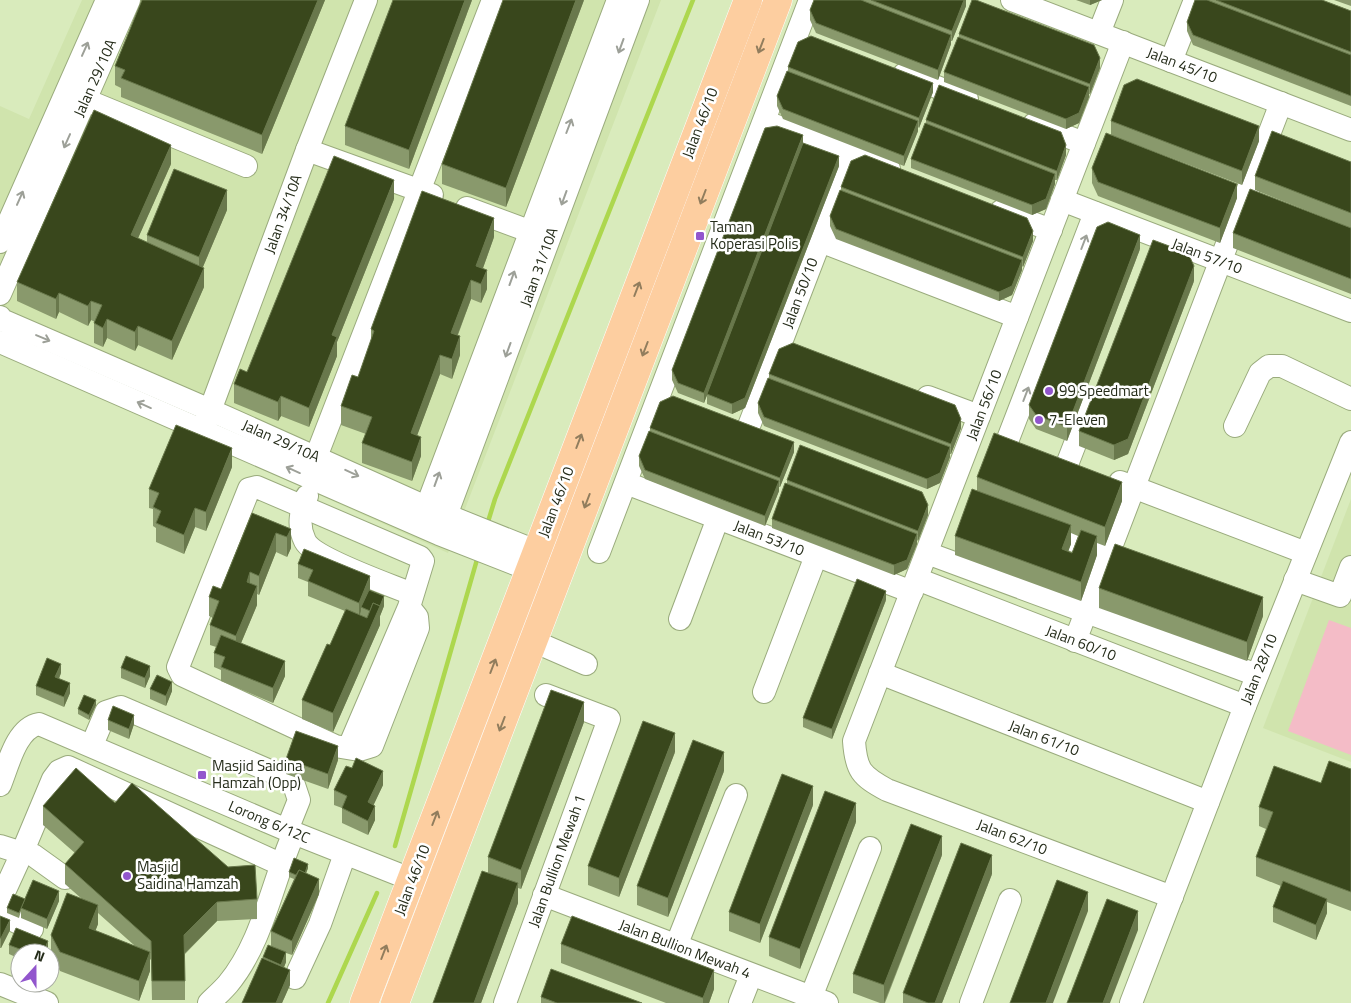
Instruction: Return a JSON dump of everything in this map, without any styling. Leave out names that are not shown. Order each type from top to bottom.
[{"type":"main road","name":"Jalan 46/10","points":[[364,1003],[748,0]]},
{"type":"main road","name":"Jalan 46/10","points":[[395,1003],[778,0]]},
{"type":"street","name":"Jalan 29/10A","points":[[0,294],[76,96],[106,0]]},
{"type":"street","name":"Jalan 29/10A","points":[[0,242],[76,96],[129,0]]},
{"type":"street","name":"Jalan 34/10A","points":[[206,420],[307,150],[366,0]]},
{"type":"street","points":[[316,457],[493,0]]},
{"type":"street","name":"Jalan 31/10A","points":[[433,520],[529,231],[618,0]]},
{"type":"street","name":"Jalan 31/10A","points":[[433,520],[638,0]]},
{"type":"street","points":[[599,552],[626,483],[669,395],[764,121],[807,37],[810,0]]},
{"type":"street","name":"Jalan 45/10","points":[[1012,0],[1351,130]]},
{"type":"street","points":[[1099,33],[1112,0]]},
{"type":"street","points":[[1171,61],[1194,0]]},
{"type":"street","name":"Jalan 56/10","points":[[858,768],[854,740],[915,586],[1062,200],[1092,140],[1123,42]]},
{"type":"street","points":[[881,66],[982,104]]},
{"type":"street","points":[[76,96],[246,166]]},
{"type":"street","points":[[1075,641],[1086,612],[1118,557],[1134,488],[1281,103]]},
{"type":"street","points":[[1010,115],[1092,140]]},
{"type":"street","points":[[764,121],[907,175]]},
{"type":"street","points":[[307,150],[529,231]]},
{"type":"street","name":"Jalan 50/10","points":[[747,431],[791,344],[820,241],[853,155]]},
{"type":"street","name":"Jalan 57/10","points":[[1062,200],[1095,213],[1152,245],[1221,261],[1351,311]]},
{"type":"street","points":[[979,203],[1051,230]]},
{"type":"street","points":[[908,389],[978,422],[1017,443],[1095,213]]},
{"type":"street","points":[[820,241],[1018,317]]},
{"type":"street","name":"Jalan 29/10A","points":[[0,317],[2,320],[206,420],[321,482],[433,520],[560,571]]},
{"type":"street","name":"Jalan 29/10A","points":[[0,342],[206,420],[316,457],[433,520]]},
{"type":"street","points":[[1235,426],[1260,374],[1269,366],[1282,366],[1351,398]]},
{"type":"street","points":[[1096,390],[1060,459],[1306,553]]},
{"type":"street","name":"Jalan 28/10","points":[[1132,1003],[1257,675],[1272,613],[1295,580],[1351,442]]},
{"type":"street","points":[[321,482],[304,515],[305,543],[318,554],[411,600]]},
{"type":"street","name":"Jalan 53/10","points":[[626,483],[718,518],[770,529],[816,556],[915,586]]},
{"type":"street","points":[[257,487],[304,515],[420,557],[424,565],[411,600],[349,747],[335,746],[200,684],[182,675],[178,667],[249,490],[257,487]]},
{"type":"street","points":[[680,619],[718,518]]},
{"type":"street","points":[[1025,522],[1118,557]]},
{"type":"street","points":[[927,553],[1257,675]]},
{"type":"street","points":[[764,692],[816,556]]},
{"type":"street","points":[[1295,580],[1345,603],[1351,567]]},
{"type":"street","name":"Jalan 60/10","points":[[915,586],[1075,641],[1244,706]]},
{"type":"street","points":[[533,641],[586,664]]},
{"type":"street","name":"Jalan 61/10","points":[[880,673],[1208,802]]},
{"type":"street","name":"Jalan Bullion Mewah 1","points":[[505,1003],[609,719],[546,695]]},
{"type":"street","points":[[92,745],[106,712],[120,708],[250,762],[286,779],[297,791],[300,800],[252,945],[229,984],[209,1003]]},
{"type":"street","name":"Lorong 6/12C","points":[[3,771],[26,730],[32,725],[47,726],[290,831],[438,890]]},
{"type":"street","points":[[32,929],[7,917],[2,910],[0,902],[53,779],[59,771],[68,767],[280,864]]},
{"type":"street","name":"Jalan 62/10","points":[[858,768],[869,780],[887,790],[1172,897]]},
{"type":"street","points":[[676,946],[736,795]]},
{"type":"street","points":[[0,846],[33,855],[65,878]]},
{"type":"street","points":[[819,1000],[870,848]]},
{"type":"street","points":[[295,978],[320,924],[345,854]]},
{"type":"street","name":"Jalan Bullion Mewah 4","points":[[544,895],[819,1000]]},
{"type":"street","points":[[972,1003],[1010,900]]},
{"type":"street","points":[[740,1003],[751,975]]},
{"type":"street","points":[[0,984],[47,1003]]},
{"type":"shaded area","points":[[82,0],[661,0],[448,553],[0,351],[0,106],[29,119]]},
{"type":"shaded area","points":[[1351,499],[1351,762],[1263,728]]},
{"type":"shaded area","points":[[1329,620],[1351,628],[1351,755],[1288,731]]},
{"type":"building","points":[[142,0],[318,0],[262,135],[121,78],[125,70],[115,66]]},
{"type":"building","points":[[393,0],[465,0],[409,150],[345,126]]},
{"type":"building","points":[[503,0],[576,0],[506,188],[442,164]]},
{"type":"building","points":[[814,0],[861,0],[951,35],[938,70],[816,23],[810,10]]},
{"type":"building","points":[[871,0],[964,0],[952,31]]},
{"type":"building","points":[[972,0],[1094,45],[1100,58],[1090,84],[959,34]]},
{"type":"building","points":[[1195,0],[1207,0],[1351,55],[1351,96],[1193,35],[1187,22]]},
{"type":"building","points":[[1216,0],[1322,0],[1351,11],[1351,52]]},
{"type":"building","points":[[811,36],[933,83],[919,118],[788,67],[798,42]]},
{"type":"building","points":[[958,37],[1089,87],[1079,113],[1066,119],[944,72]]},
{"type":"building","points":[[787,71],[918,121],[904,156],[783,109],[777,96]]},
{"type":"building","points":[[1137,79],[1259,126],[1242,171],[1111,121],[1124,85]]},
{"type":"building","points":[[939,85],[1061,132],[1066,145],[1057,171],[926,120]]},
{"type":"building","points":[[94,110],[171,145],[131,235],[204,268],[172,341],[138,326],[135,332],[107,319],[103,328],[94,323],[102,305],[91,301],[88,306],[59,293],[56,299],[17,282]]},
{"type":"building","points":[[925,123],[1055,174],[1046,199],[1032,205],[911,159]]},
{"type":"building","points":[[777,126],[803,135],[704,393],[678,383],[672,370],[765,128]]},
{"type":"building","points":[[1272,131],[1351,162],[1351,213],[1255,176]]},
{"type":"building","points":[[1106,133],[1237,184],[1220,228],[1098,182],[1092,168]]},
{"type":"building","points":[[803,143],[839,156],[745,398],[732,404],[707,394]]},
{"type":"building","points":[[865,155],[1027,218],[1033,231],[1023,257],[841,187],[851,161]]},
{"type":"building","points":[[334,156],[394,180],[332,335],[337,337],[309,408],[281,396],[278,402],[234,384],[240,369],[247,372]]},
{"type":"building","points":[[174,169],[227,190],[199,257],[147,235]]},
{"type":"building","points":[[1250,189],[1351,228],[1351,279],[1233,233]]},
{"type":"building","points":[[840,190],[1022,260],[1012,286],[999,292],[836,229],[830,216]]},
{"type":"building","points":[[422,191],[494,218],[476,266],[487,270],[481,284],[471,280],[451,333],[460,336],[452,359],[440,355],[411,433],[421,437],[412,462],[362,443],[372,417],[341,406],[352,375],[358,377],[374,331],[371,329]]},
{"type":"building","points":[[1108,222],[1140,235],[1067,427],[1036,415],[1029,405],[1097,227]]},
{"type":"building","points":[[1153,240],[1188,253],[1194,266],[1128,439],[1114,445],[1079,431]]},
{"type":"building","points":[[793,343],[955,405],[961,419],[951,444],[769,374],[779,349]]},
{"type":"building","points":[[768,378],[950,447],[940,473],[927,479],[764,417],[758,403]]},
{"type":"building","points":[[673,396],[794,442],[780,478],[650,428],[660,402]]},
{"type":"building","points":[[176,425],[232,448],[206,512],[195,508],[184,535],[156,523],[161,511],[153,507],[159,493],[149,489]]},
{"type":"building","points":[[649,431],[779,481],[765,516],[645,470],[639,456]]},
{"type":"building","points":[[994,433],[1122,482],[1105,527],[977,477]]},
{"type":"building","points":[[800,445],[922,492],[928,505],[918,531],[787,480]]},
{"type":"building","points":[[785,483],[917,534],[907,560],[894,565],[772,519]]},
{"type":"building","points":[[972,489],[1071,525],[1062,549],[1072,553],[1081,530],[1097,536],[1081,582],[955,536]]},
{"type":"building","points":[[252,513],[291,529],[287,537],[276,533],[259,576],[250,572],[247,582],[257,586],[236,636],[210,625],[219,601],[209,597],[213,586],[221,589]]},
{"type":"building","points":[[1115,544],[1263,597],[1247,642],[1099,588]]},
{"type":"building","points":[[304,549],[370,576],[359,603],[308,581],[313,570],[298,564]]},
{"type":"building","points":[[857,579],[886,591],[832,729],[803,718]]},
{"type":"building","points":[[369,590],[384,596],[380,606],[373,603],[370,611],[361,607]]},
{"type":"building","points":[[373,603],[380,606],[333,713],[302,700],[327,644],[330,645],[346,609],[367,618]]},
{"type":"building","points":[[221,635],[285,661],[273,688],[221,667],[225,657],[214,653]]},
{"type":"building","points":[[126,656],[150,666],[145,678],[121,668]]},
{"type":"building","points":[[47,658],[61,664],[55,677],[70,683],[64,697],[36,686]]},
{"type":"building","points":[[157,675],[172,682],[166,696],[150,689]]},
{"type":"building","points":[[551,690],[584,702],[521,870],[488,857]]},
{"type":"building","points":[[84,695],[96,700],[89,715],[78,709]]},
{"type":"building","points":[[113,706],[134,715],[129,729],[108,720]]},
{"type":"building","points":[[643,721],[675,733],[619,878],[588,866]]},
{"type":"building","points":[[296,731],[338,746],[328,774],[286,759]]},
{"type":"building","points":[[693,740],[724,752],[668,898],[637,886]]},
{"type":"building","points":[[356,758],[383,771],[368,802],[375,806],[368,821],[342,808],[347,796],[334,790],[346,766],[352,768]]},
{"type":"building","points":[[1329,761],[1351,769],[1351,892],[1256,857],[1273,812],[1259,807],[1274,766],[1321,783]]},
{"type":"building","points":[[76,768],[115,803],[132,783],[228,867],[255,865],[257,899],[217,902],[184,935],[185,981],[152,981],[151,941],[65,864],[84,842],[43,806]]},
{"type":"building","points":[[782,774],[813,786],[760,924],[729,912]]},
{"type":"building","points":[[825,791],[856,803],[800,949],[769,937]]},
{"type":"building","points":[[911,824],[942,836],[884,985],[853,974]]},
{"type":"building","points":[[961,843],[992,855],[935,1003],[928,1003],[903,993]]},
{"type":"building","points":[[294,858],[308,864],[305,873],[299,870],[296,875],[289,872]]},
{"type":"building","points":[[299,870],[319,879],[292,941],[271,931]]},
{"type":"building","points":[[482,871],[518,883],[474,1003],[433,1003]]},
{"type":"building","points":[[33,880],[59,891],[47,919],[21,908]]},
{"type":"building","points":[[1057,880],[1088,892],[1046,1003],[1010,1003]]},
{"type":"building","points":[[1283,881],[1327,899],[1316,925],[1273,907]]},
{"type":"building","points":[[67,893],[98,905],[89,928],[150,952],[139,981],[60,952],[60,943],[55,943],[51,935]]},
{"type":"building","points":[[13,894],[25,899],[19,913],[7,908]]},
{"type":"building","points":[[1107,899],[1138,911],[1103,1003],[1067,1003]]},
{"type":"building","points":[[0,916],[10,920],[1,938],[0,938]]},
{"type":"building","points":[[572,916],[714,970],[703,998],[561,944]]},
{"type":"building","points":[[16,928],[48,941],[47,943],[10,943],[9,945]]},
{"type":"building","points":[[268,945],[286,952],[281,965],[263,957]]},
{"type":"building","points":[[262,958],[290,970],[276,1003],[242,1003]]},
{"type":"building","points":[[551,969],[642,1003],[557,1003],[541,997]]},
{"type":"waterway","points":[[487,525],[495,499],[693,0]]},
{"type":"waterway","points":[[395,846],[478,556]]},
{"type":"waterway","points":[[328,1003],[377,893]]},
{"type":"place","name":"Taman Koperasi Polis","points":[[700,236]]},
{"type":"place","name":"99 Speedmart","points":[[1049,391]]},
{"type":"place","name":"7-Eleven","points":[[1039,420]]},
{"type":"place","name":"Masjid Saidina Hamzah (Opp)","points":[[202,775]]},
{"type":"place","name":"Masjid Saidina Hamzah","points":[[127,876]]}]
